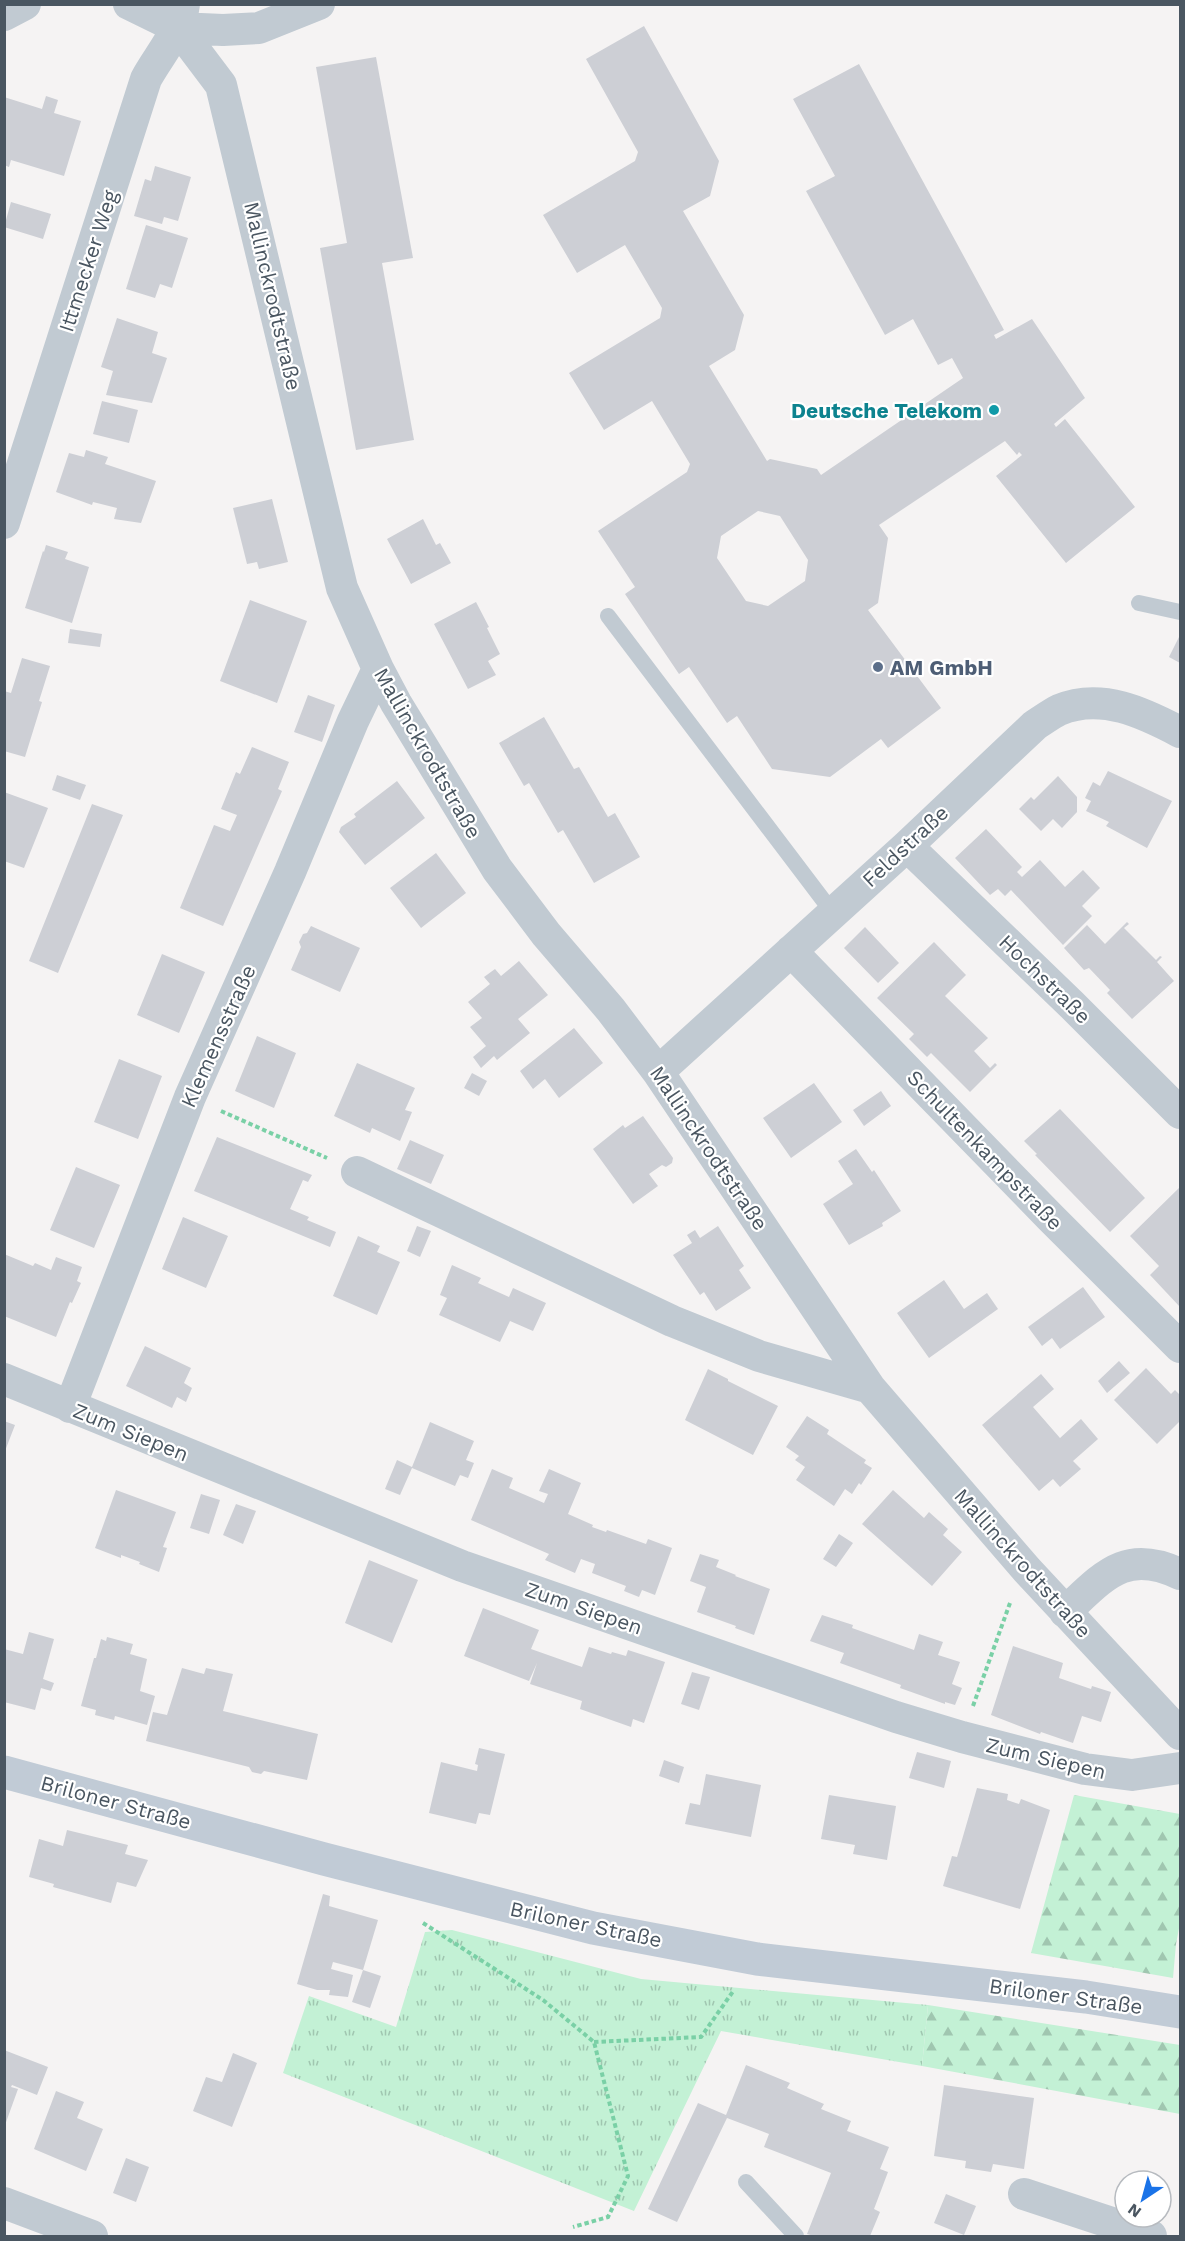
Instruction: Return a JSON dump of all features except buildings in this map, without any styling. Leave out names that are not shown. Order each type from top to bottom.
[{"type":"main road","name":"Briloner Straße","points":[[4,1772],[510,1908],[593,1928],[757,1959],[1086,1996],[1180,2012]]},
{"type":"street","points":[[4,15],[25,4]]},
{"type":"street","points":[[129,4],[181,16],[259,28],[319,4]]},
{"type":"street","name":"Ittmecker Weg","points":[[4,523],[146,79],[181,16]]},
{"type":"street","name":"Mallinckrodtstraße","points":[[181,16],[225,96],[338,570],[354,618],[378,669],[447,790],[497,869],[546,934],[611,1010],[658,1072],[870,1388],[1027,1570],[1180,1734]]},
{"type":"street","name":"Klemensstraße","points":[[70,1407],[190,1097],[290,872],[353,721],[378,669]]},
{"type":"street","name":"Feldstraße","points":[[658,1072],[907,846],[1024,733],[1057,711],[1079,704],[1098,702],[1131,709],[1180,732]]},
{"type":"street","name":"Hochstraße","points":[[907,846],[1180,1113]]},
{"type":"street","name":"Schultenkampstraße","points":[[791,951],[1180,1347]]},
{"type":"street","points":[[357,1172],[724,1344],[870,1388]]},
{"type":"street","name":"Zum Siepen","points":[[4,1379],[462,1566],[896,1717],[1085,1770],[1132,1775],[1180,1768]]},
{"type":"street","points":[[1065,1612],[1112,1572],[1127,1565],[1152,1563],[1180,1574]]},
{"type":"street","points":[[1024,2194],[1151,2236]]},
{"type":"street","points":[[4,2203],[92,2236]]},
{"type":"lane","points":[[1139,603],[1180,612]]},
{"type":"lane","points":[[608,616],[834,913]]},
{"type":"lane","points":[[746,2182],[796,2236]]},
{"type":"path","points":[[190,1097],[357,1172]]},
{"type":"path","points":[[972,1707],[1009,1606],[1027,1570]]},
{"type":"path","points":[[414,1917],[543,2000],[594,2043],[628,2176],[608,2217],[573,2227]]},
{"type":"path","points":[[594,2043],[701,2037],[757,1959]]},
{"type":"green space","points":[[1074,1795],[1180,1814],[1180,1923],[1173,1978],[1031,1953]]},
{"type":"green space","points":[[452,1930],[641,1979],[928,2005],[922,2066],[721,2031],[634,2211],[283,2073],[309,1996],[396,2027],[425,1932]]},
{"type":"green space","points":[[928,2005],[1180,2045],[1180,2114],[922,2066]]},
{"type":"place","name":"Deutsche Telekom","points":[[994,410]]},
{"type":"place","name":"AM GmbH","points":[[878,667]]}]
